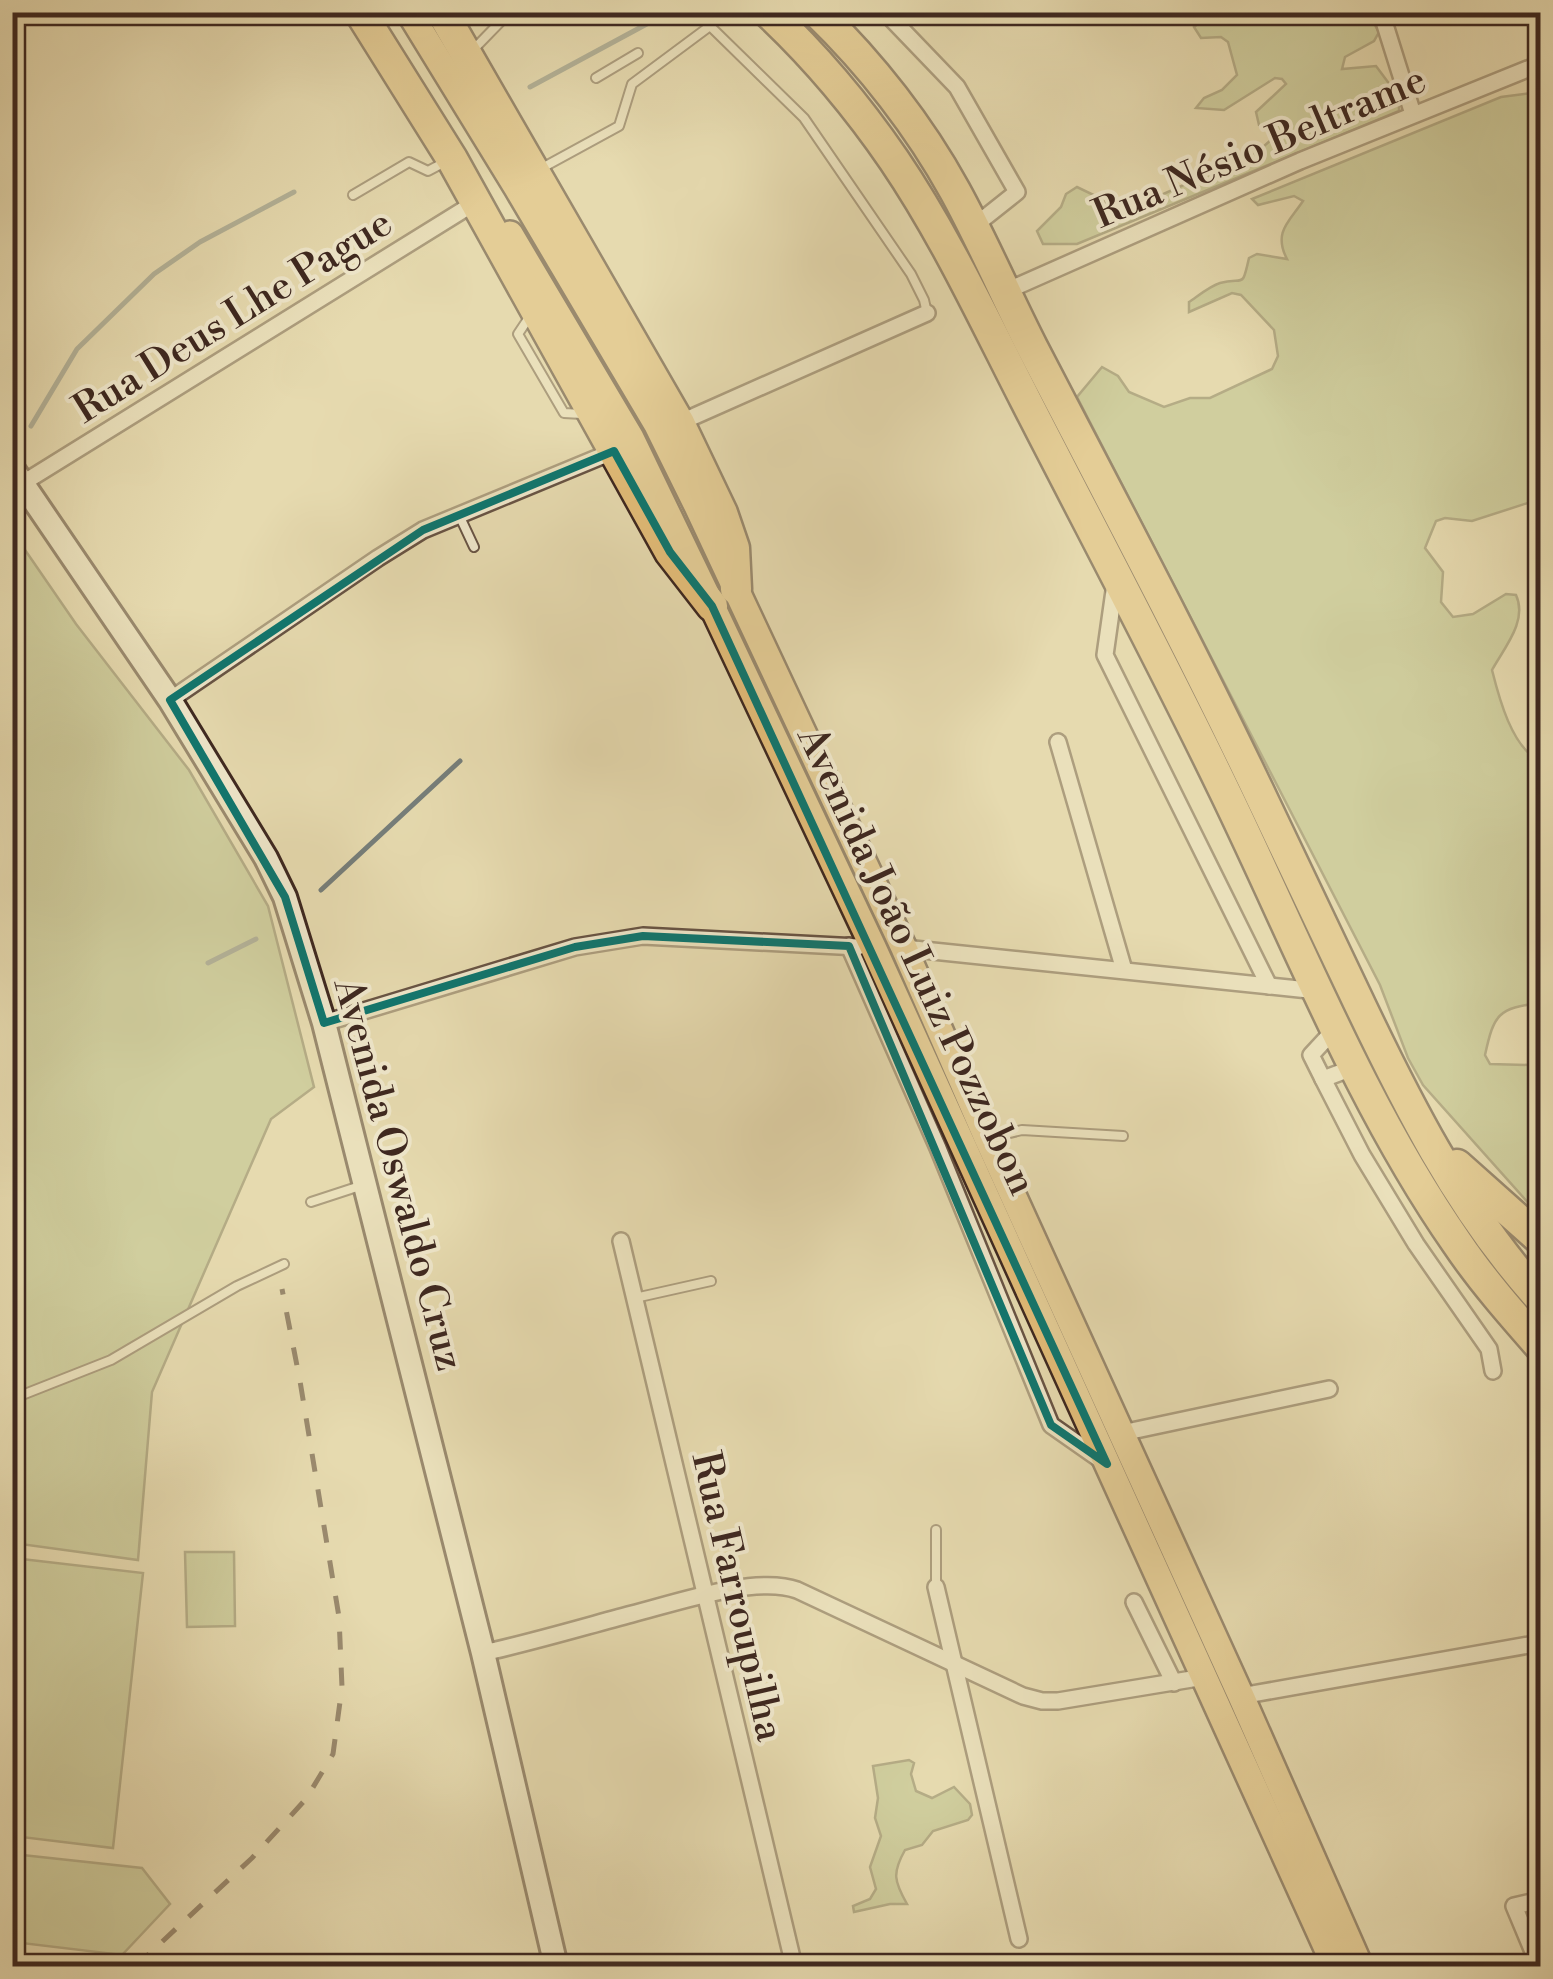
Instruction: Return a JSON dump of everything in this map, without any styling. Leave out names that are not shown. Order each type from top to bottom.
[{"type":"highway","points":[[360,12],[452,159],[670,552],[724,597],[734,548],[680,424],[442,12]]},
{"type":"highway","points":[[768,12],[843,90],[905,178],[976,303],[1225,791],[1336,1028],[1398,1148],[1456,1242],[1540,1346]]},
{"type":"highway","points":[[821,14],[934,154],[1252,778],[1390,1068],[1482,1225],[1540,1298]]},
{"type":"highway","points":[[1430,1142],[1540,1240]]},
{"type":"main road","name":"Avenida João Luiz Pozzobon","points":[[378,12],[724,597],[904,948],[1360,1966]]},
{"type":"main road","name":"Avenida João Luiz Pozzobon","points":[[409,12],[657,425],[861,947],[1107,1464],[1335,1966]]},
{"type":"street","points":[[885,12],[957,87],[1017,192],[973,227]]},
{"type":"street","points":[[1381,12],[1413,114]]},
{"type":"street","name":"Rua Nésio Beltrame","points":[[1004,292],[1413,114],[1540,64]]},
{"type":"street","name":"Rua Deus Lhe Pague","points":[[18,476],[476,202]]},
{"type":"street","points":[[680,424],[926,313]]},
{"type":"street","points":[[170,700],[423,530],[614,451]]},
{"type":"street","name":"Avenida Oswaldo Cruz","points":[[18,476],[170,700],[266,858],[285,897],[324,1023],[365,1184],[483,1654],[556,1966]]},
{"type":"street","points":[[1116,578],[1105,655],[1269,986]]},
{"type":"street","points":[[1058,742],[1124,970]]},
{"type":"street","points":[[324,1023],[576,947],[642,936],[861,947]]},
{"type":"street","points":[[904,948],[1319,991]]},
{"type":"street","points":[[1336,1028],[1311,1054],[1362,1155],[1416,1244],[1489,1349],[1492,1371]]},
{"type":"street","points":[[1323,1079],[1355,1067]]},
{"type":"street","name":"Rua Farroupilha","points":[[621,1241],[794,1966]]},
{"type":"street","points":[[1122,1433],[1329,1389]]},
{"type":"street","points":[[483,1654],[706,1594],[772,1584],[786,1585],[1023,1696],[1058,1701],[1204,1677]]},
{"type":"street","points":[[936,1588],[1019,1939]]},
{"type":"street","points":[[1134,1602],[1174,1683]]},
{"type":"street","points":[[1241,1696],[1540,1643]]},
{"type":"street","points":[[1539,1966],[1514,1906],[1540,1900]]},
{"type":"lane","points":[[467,56],[510,12]]},
{"type":"lane","points":[[693,12],[804,118],[911,274],[926,313]]},
{"type":"lane","points":[[534,172],[619,126],[632,84],[710,26]]},
{"type":"lane","points":[[596,78],[638,53]]},
{"type":"lane","points":[[620,64],[632,84]]},
{"type":"lane","points":[[353,196],[409,162],[428,171],[452,159]]},
{"type":"lane","points":[[459,515],[474,547]]},
{"type":"lane","points":[[987,1138],[1022,1130],[1123,1136]]},
{"type":"lane","points":[[310,1202],[365,1184]]},
{"type":"lane","points":[[12,1399],[111,1360],[237,1286],[284,1264]]},
{"type":"lane","points":[[635,1298],[711,1281]]},
{"type":"lane","points":[[936,1530],[936,1588]]},
{"type":"highlighted area","points":[[614,451],[670,552],[712,606],[1107,1464],[1051,1425],[849,946],[643,936],[575,947],[324,1023],[285,897],[170,700],[423,530]]},
{"type":"green space","points":[[1266,13],[1275,19],[1285,13],[1368,13],[1379,32],[1374,41],[1345,57],[1342,69],[1376,66],[1399,97],[1399,111],[1077,244],[1043,244],[1037,231],[1061,207],[1066,194],[1077,187],[1102,199],[1116,215],[1256,153],[1271,140],[1271,127],[1259,125],[1256,112],[1286,84],[1282,79],[1275,78],[1224,110],[1196,108],[1237,75],[1228,42],[1221,37],[1201,38],[1194,27],[1209,15]]},
{"type":"green space","points":[[1540,92],[1540,497],[1472,521],[1436,521],[1425,548],[1443,572],[1441,602],[1453,617],[1473,614],[1506,594],[1516,595],[1519,605],[1513,634],[1492,670],[1514,734],[1530,755],[1540,761],[1540,1003],[1515,1007],[1500,1016],[1491,1030],[1485,1055],[1490,1064],[1540,1068],[1540,1216],[1423,1085],[1408,1058],[1380,985],[1077,397],[1102,367],[1118,376],[1129,392],[1164,407],[1190,398],[1210,398],[1272,369],[1278,356],[1274,330],[1241,295],[1232,293],[1189,312],[1189,302],[1208,289],[1241,280],[1249,258],[1257,254],[1287,259],[1282,234],[1303,201],[1294,196],[1258,205],[1252,199],[1501,97]]},
{"type":"green space","points":[[12,531],[76,624],[189,770],[268,906],[314,1087],[271,1119],[152,1392],[138,1560],[13,1543]]},
{"type":"green space","points":[[185,1552],[234,1552],[235,1626],[187,1627]]},
{"type":"green space","points":[[13,1558],[143,1573],[113,1848],[13,1836]]},
{"type":"green space","points":[[909,1760],[914,1763],[911,1774],[916,1791],[932,1798],[954,1787],[970,1804],[972,1815],[968,1820],[933,1831],[922,1845],[905,1850],[896,1877],[907,1904],[854,1912],[853,1906],[870,1899],[876,1889],[870,1867],[881,1836],[875,1818],[878,1798],[873,1766]]},
{"type":"green space","points":[[13,1854],[142,1868],[170,1904],[122,1955],[13,1942]]},
{"type":"waterway","points":[[530,87],[669,12]]},
{"type":"waterway","points":[[31,426],[77,349],[154,274],[200,242],[294,192]]},
{"type":"waterway","points":[[321,890],[460,761]]},
{"type":"waterway","points":[[208,963],[256,939]]},
{"type":"railway","points":[[136,1966],[252,1858],[306,1799],[333,1754],[342,1687],[339,1617],[282,1289]]}]
